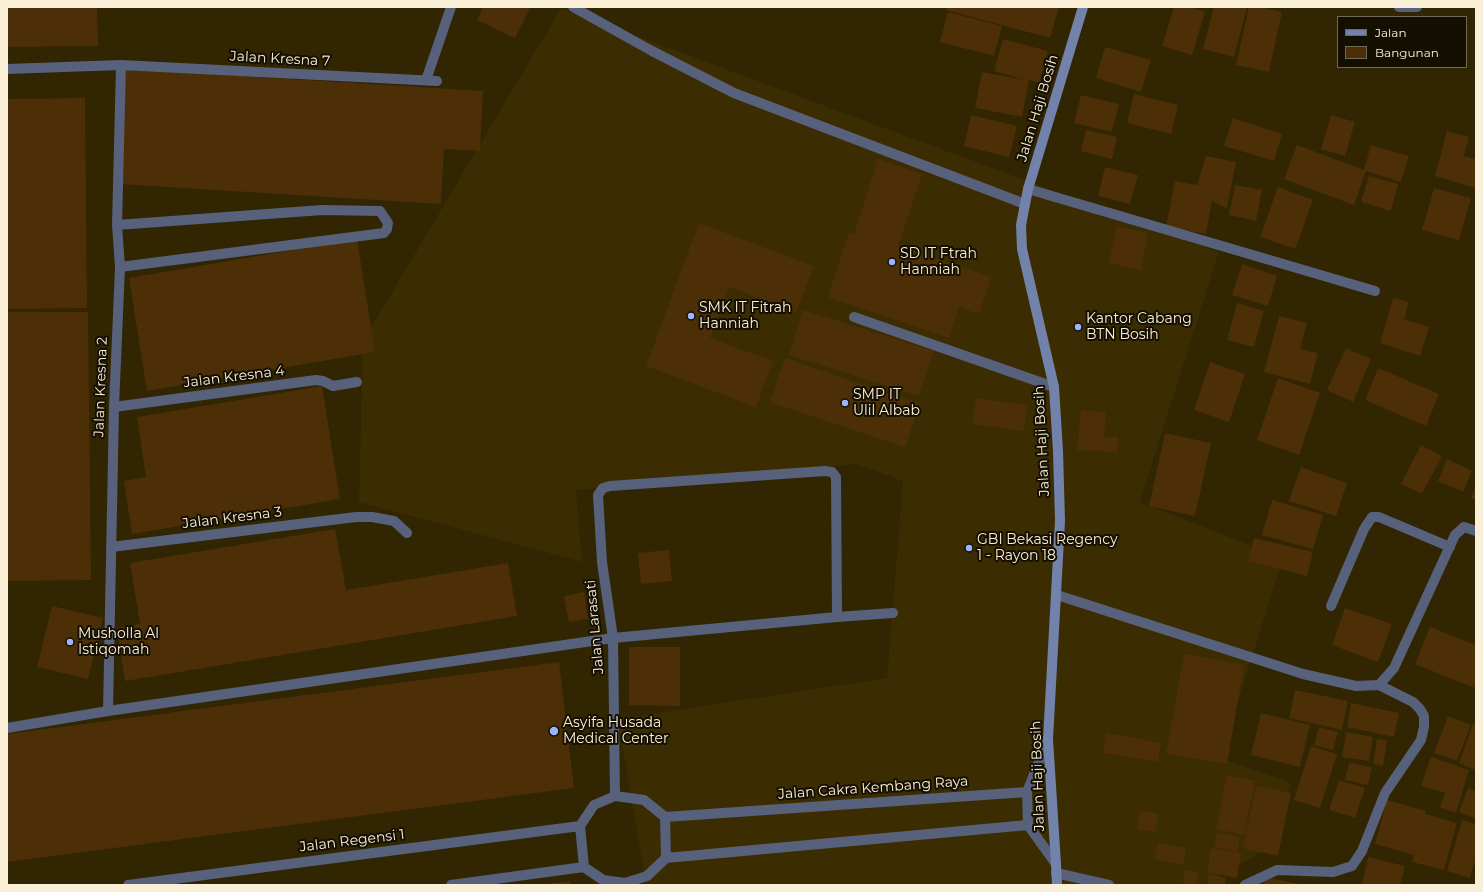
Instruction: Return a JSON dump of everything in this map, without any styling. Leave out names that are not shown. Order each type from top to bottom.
[{"type":"main road","name":"Jalan Haji Bosih","points":[[1057,885],[1048,739],[1060,521],[1058,451],[1054,387],[1022,249],[1021,224],[1028,189],[1083,7]]},
{"type":"street","points":[[426,80],[451,7]]},
{"type":"street","points":[[573,7],[652,51],[734,93],[1025,204]]},
{"type":"street","points":[[1399,7],[1417,7]]},
{"type":"street","name":"Jalan Kresna 7","points":[[7,69],[121,64],[437,81]]},
{"type":"street","name":"Jalan Kresna 2","points":[[108,711],[114,407],[120,267],[117,225],[121,64]]},
{"type":"street","points":[[1028,189],[1375,291]]},
{"type":"street","points":[[117,225],[322,210],[380,211],[388,223],[387,229],[384,233],[120,267]]},
{"type":"street","points":[[854,317],[1054,387]]},
{"type":"street","name":"Jalan Kresna 4","points":[[114,407],[316,380],[323,381],[333,386],[357,382]]},
{"type":"street","name":"Jalan Larasati","points":[[615,796],[613,638],[602,562],[598,495],[603,488],[610,486],[825,471],[832,472],[836,477],[837,617]]},
{"type":"street","name":"Jalan Kresna 3","points":[[111,547],[356,516],[394,520],[407,533]]},
{"type":"street","points":[[1331,606],[1364,529],[1372,517],[1379,518],[1450,547]]},
{"type":"street","points":[[1379,685],[1394,668],[1455,535],[1464,527],[1476,531]]},
{"type":"street","points":[[1057,595],[1303,674],[1356,686],[1379,685],[1413,702],[1420,709],[1424,716],[1424,727],[1421,740],[1385,793],[1362,852],[1352,866],[1333,872],[1277,870],[1245,885]]},
{"type":"street","points":[[7,728],[108,711],[613,638],[893,613]]},
{"type":"street","points":[[1048,739],[1027,792],[1028,825],[1056,868],[1109,885]]},
{"type":"street","name":"Jalan Cakra Kembang Raya","points":[[664,817],[1027,792]]},
{"type":"street","points":[[584,867],[580,826],[594,805],[615,796],[644,800],[664,817],[666,858]]},
{"type":"street","points":[[450,885],[584,867],[602,880],[625,884],[648,876],[666,858],[1028,825]]},
{"type":"street","name":"Jalan Regensi 1","points":[[128,885],[580,826]]},
{"type":"shaded area","points":[[561,8],[1219,252],[1140,502],[1283,558],[1220,758],[1291,783],[1270,848],[1200,885],[646,885],[618,719],[887,678],[903,481],[856,464],[576,490],[582,562],[359,502],[363,341]]},
{"type":"building","points":[[7,7],[97,7],[98,46],[7,47]]},
{"type":"building","points":[[483,7],[530,8],[515,38],[477,20]]},
{"type":"building","points":[[947,7],[1059,7],[1050,38],[946,10]]},
{"type":"building","points":[[1174,7],[1190,7],[1205,12],[1192,55],[1162,46]]},
{"type":"building","points":[[1214,7],[1247,7],[1234,57],[1203,49]]},
{"type":"building","points":[[1249,7],[1260,7],[1282,12],[1269,72],[1236,65]]},
{"type":"building","points":[[948,12],[1002,26],[994,56],[940,42]]},
{"type":"building","points":[[1003,39],[1048,51],[1039,83],[1029,80],[1022,117],[975,108],[982,72],[1026,80],[994,71]]},
{"type":"building","points":[[1105,47],[1151,60],[1141,92],[1096,78]]},
{"type":"building","points":[[126,69],[483,91],[480,151],[444,149],[441,204],[119,184]]},
{"type":"building","points":[[1134,94],[1178,105],[1171,134],[1127,123]]},
{"type":"building","points":[[1081,95],[1119,104],[1112,132],[1074,123]]},
{"type":"building","points":[[85,98],[87,308],[7,309],[7,99]]},
{"type":"building","points":[[971,115],[1017,126],[1009,157],[964,146]]},
{"type":"building","points":[[1331,115],[1355,122],[1345,156],[1321,149]]},
{"type":"building","points":[[1233,118],[1282,134],[1274,161],[1224,146]]},
{"type":"building","points":[[1086,130],[1117,137],[1112,159],[1081,151]]},
{"type":"building","points":[[1447,131],[1469,137],[1464,156],[1476,159],[1476,188],[1435,176]]},
{"type":"building","points":[[1297,145],[1364,170],[1371,145],[1409,156],[1401,182],[1366,171],[1354,205],[1284,179]]},
{"type":"building","points":[[1206,156],[1236,162],[1227,208],[1212,201],[1206,234],[1166,226],[1175,181],[1197,185]]},
{"type":"building","name":"SD IT Ftrah Hanniah","points":[[878,159],[922,174],[898,246],[991,277],[979,314],[959,307],[949,338],[828,297],[849,232],[854,234]]},
{"type":"building","points":[[1105,167],[1138,175],[1130,204],[1098,196]]},
{"type":"building","points":[[1369,176],[1398,184],[1391,211],[1361,202]]},
{"type":"building","points":[[1235,185],[1262,190],[1256,221],[1229,215]]},
{"type":"building","points":[[1278,187],[1313,200],[1295,249],[1260,237]]},
{"type":"building","points":[[1434,188],[1471,198],[1459,240],[1422,230]]},
{"type":"building","name":"SMK IT Fitrah Hanniah","points":[[699,223],[814,266],[796,312],[729,287],[710,338],[773,361],[756,407],[646,366]]},
{"type":"building","points":[[1117,226],[1148,233],[1141,270],[1109,263]]},
{"type":"building","points":[[357,239],[375,352],[147,391],[129,278]]},
{"type":"building","points":[[1242,264],[1277,276],[1268,306],[1232,295]]},
{"type":"building","points":[[1393,298],[1409,302],[1404,319],[1429,327],[1420,356],[1380,343]]},
{"type":"building","points":[[1237,303],[1264,311],[1254,347],[1227,340]]},
{"type":"building","name":"SMP IT Ulil Albab","points":[[803,310],[934,351],[919,396],[789,355]]},
{"type":"building","points":[[7,312],[88,312],[91,580],[7,581]]},
{"type":"building","points":[[1279,316],[1307,323],[1300,349],[1318,353],[1310,384],[1264,372]]},
{"type":"building","points":[[1346,348],[1371,359],[1353,402],[1327,390]]},
{"type":"building","name":"SMP IT Ulil Albab","points":[[785,358],[920,404],[905,447],[770,402]]},
{"type":"building","points":[[1210,362],[1245,374],[1229,422],[1194,410]]},
{"type":"building","points":[[1378,368],[1439,394],[1426,426],[1365,400]]},
{"type":"building","points":[[1278,378],[1320,393],[1299,455],[1257,440]]},
{"type":"building","points":[[322,386],[340,499],[132,534],[124,481],[146,477],[137,417]]},
{"type":"building","points":[[976,398],[1027,405],[1024,431],[972,424]]},
{"type":"building","points":[[1081,410],[1106,412],[1104,437],[1118,437],[1117,452],[1077,450]]},
{"type":"building","points":[[1165,433],[1211,443],[1195,516],[1149,506]]},
{"type":"building","points":[[1421,445],[1442,456],[1422,494],[1401,484]]},
{"type":"building","points":[[1447,459],[1472,471],[1463,492],[1438,481]]},
{"type":"building","points":[[1301,467],[1347,483],[1336,516],[1289,501]]},
{"type":"building","points":[[1476,485],[1476,500],[1471,498]]},
{"type":"building","points":[[1272,500],[1323,515],[1313,549],[1262,535]]},
{"type":"building","points":[[335,529],[346,590],[508,563],[517,616],[125,681],[117,628],[140,624],[130,563]]},
{"type":"building","points":[[1254,538],[1313,552],[1307,576],[1248,561]]},
{"type":"building","points":[[669,550],[672,581],[641,584],[638,553]]},
{"type":"building","points":[[584,592],[588,619],[569,622],[564,596]]},
{"type":"building","name":"Musholla Al Istiqomah","points":[[52,606],[103,618],[88,679],[37,667]]},
{"type":"building","points":[[1345,608],[1392,624],[1378,662],[1332,645]]},
{"type":"building","points":[[1430,627],[1476,645],[1476,683],[1474,688],[1415,664]]},
{"type":"building","points":[[629,647],[680,647],[680,706],[629,705]]},
{"type":"building","points":[[1184,654],[1244,665],[1227,764],[1166,754]]},
{"type":"building","points":[[559,662],[574,788],[7,862],[7,734]]},
{"type":"building","points":[[1295,690],[1348,701],[1342,730],[1289,718]]},
{"type":"building","points":[[1351,703],[1399,713],[1394,737],[1347,727]]},
{"type":"building","points":[[1261,713],[1310,725],[1300,767],[1251,755]]},
{"type":"building","points":[[1448,716],[1471,725],[1457,761],[1434,753]]},
{"type":"building","points":[[1473,724],[1476,725],[1476,770],[1459,763]]},
{"type":"building","points":[[1319,727],[1338,732],[1333,750],[1314,745]]},
{"type":"building","points":[[1346,732],[1373,737],[1369,761],[1342,757]]},
{"type":"building","points":[[1106,733],[1161,743],[1158,762],[1103,753]]},
{"type":"building","points":[[1377,739],[1387,740],[1383,766],[1373,764]]},
{"type":"building","points":[[1311,746],[1337,754],[1320,808],[1294,800]]},
{"type":"building","points":[[1431,757],[1469,770],[1456,813],[1440,807],[1445,793],[1421,786]]},
{"type":"building","points":[[1349,763],[1372,767],[1368,785],[1345,780]]},
{"type":"building","points":[[1227,775],[1255,781],[1244,835],[1216,829]]},
{"type":"building","points":[[1339,780],[1365,788],[1355,818],[1329,810]]},
{"type":"building","points":[[1256,786],[1291,793],[1278,856],[1243,848]]},
{"type":"building","points":[[1468,788],[1476,791],[1476,819],[1459,812]]},
{"type":"building","points":[[1387,800],[1426,811],[1425,814],[1457,823],[1444,870],[1412,862],[1414,855],[1375,844]]},
{"type":"building","points":[[1140,811],[1159,814],[1155,832],[1137,829]]},
{"type":"building","points":[[1462,820],[1476,824],[1476,857],[1470,878],[1447,871]]},
{"type":"building","points":[[1217,832],[1240,837],[1237,852],[1214,847]]},
{"type":"building","points":[[1158,843],[1186,848],[1183,865],[1154,859]]},
{"type":"building","points":[[1211,848],[1241,853],[1237,878],[1207,872]]},
{"type":"building","points":[[1368,857],[1405,866],[1400,885],[1362,885]]},
{"type":"building","points":[[1185,870],[1198,872],[1196,885],[1183,885]]},
{"type":"building","points":[[1209,874],[1226,878],[1225,885],[1207,885]]},
{"type":"building","points":[[1265,877],[1298,884],[1263,885]]},
{"type":"building","points":[[570,881],[570,885],[545,885],[545,884]]},
{"type":"place","name":"SD IT Ftrah Hanniah","points":[[892,262]]},
{"type":"place","name":"SMK IT Fitrah Hanniah","points":[[691,316]]},
{"type":"place","name":"Kantor Cabang BTN Bosih","points":[[1078,327]]},
{"type":"place","name":"SMP IT Ulil Albab","points":[[845,403]]},
{"type":"place","name":"GBI Bekasi Regency 1 - Rayon 18","points":[[969,548]]},
{"type":"place","name":"Musholla Al Istiqomah","points":[[70,642]]},
{"type":"place","name":"Asyifa Husada Medical Center","points":[[554,731]]}]
